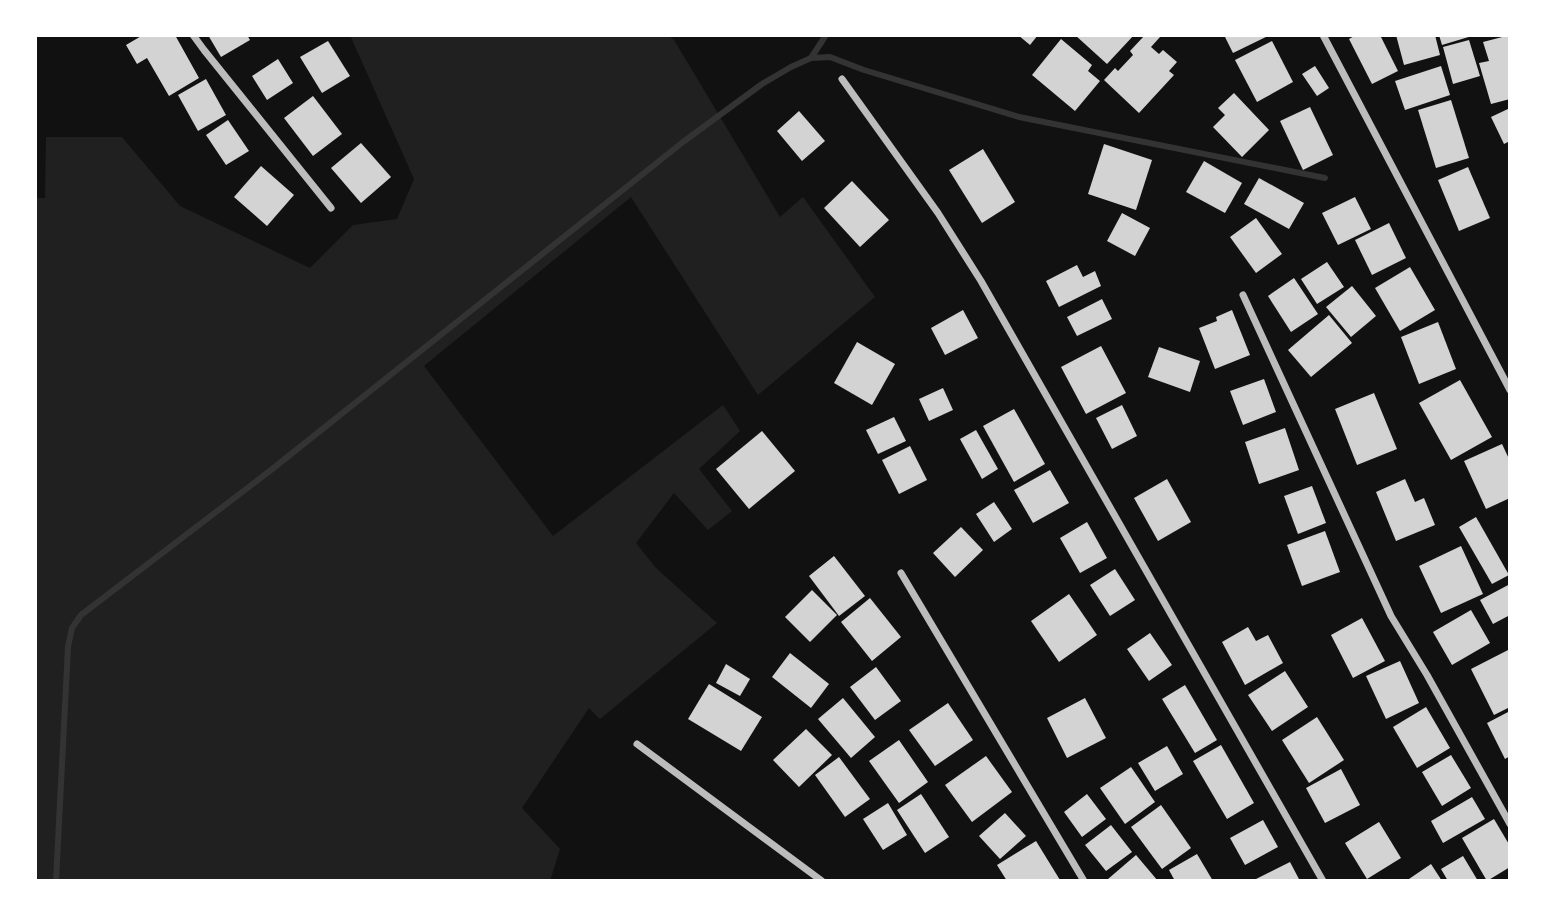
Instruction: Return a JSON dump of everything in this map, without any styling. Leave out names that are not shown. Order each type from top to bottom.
[{"type":"street","points":[[193,35],[331,208]]},
{"type":"street","points":[[1323,35],[1510,390]]},
{"type":"street","points":[[842,79],[938,213],[981,281],[1323,881]]},
{"type":"street","points":[[1242,295],[1391,616],[1510,824]]},
{"type":"street","points":[[901,573],[1084,881]]},
{"type":"street","points":[[637,744],[822,881]]},
{"type":"shaded area","points":[[350,35],[668,35],[674,40],[780,217],[803,197],[875,297],[758,395],[631,197],[424,366],[553,536],[723,405],[740,431],[699,469],[732,511],[708,530],[674,493],[636,543],[656,568],[717,623],[600,719],[589,708],[522,808],[560,849],[550,881],[35,881],[35,198],[45,198],[46,137],[122,137],[180,206],[310,268],[353,225],[397,219],[414,179]]},
{"type":"building","points":[[143,35],[175,35],[199,78],[169,96],[147,58],[137,64],[126,45]]},
{"type":"building","points":[[208,35],[247,35],[250,40],[221,57]]},
{"type":"building","points":[[1018,35],[1038,35],[1030,45]]},
{"type":"building","points":[[1075,35],[1134,35],[1107,64]]},
{"type":"building","points":[[1145,35],[1160,37],[1151,47],[1159,54],[1163,50],[1177,62],[1169,71],[1174,75],[1139,113],[1104,80],[1115,68],[1118,71],[1133,55],[1130,51]]},
{"type":"building","points":[[1224,35],[1270,35],[1233,53]]},
{"type":"building","points":[[1356,35],[1380,35],[1398,71],[1372,84],[1349,39]]},
{"type":"building","points":[[1396,35],[1435,35],[1440,55],[1404,65]]},
{"type":"building","points":[[1439,35],[1472,35],[1472,36],[1442,45]]},
{"type":"building","points":[[1510,35],[1510,99],[1491,104],[1479,63],[1489,61],[1483,42]]},
{"type":"building","points":[[1061,39],[1092,65],[1088,71],[1100,81],[1075,111],[1032,75]]},
{"type":"building","points":[[1469,40],[1480,76],[1453,84],[1443,47]]},
{"type":"building","points":[[328,41],[350,76],[322,93],[300,57]]},
{"type":"building","points":[[1272,41],[1293,82],[1257,102],[1235,60]]},
{"type":"building","points":[[278,59],[293,83],[267,100],[252,76]]},
{"type":"building","points":[[1315,66],[1329,88],[1317,96],[1302,74]]},
{"type":"building","points":[[1441,66],[1450,95],[1405,110],[1395,81]]},
{"type":"building","points":[[206,79],[226,115],[198,131],[178,95]]},
{"type":"building","points":[[1234,93],[1269,130],[1242,157],[1213,127],[1225,115],[1218,108]]},
{"type":"building","points":[[313,96],[342,134],[313,156],[284,118]]},
{"type":"building","points":[[1451,100],[1469,158],[1436,168],[1418,110]]},
{"type":"building","points":[[1310,107],[1333,155],[1303,170],[1280,121]]},
{"type":"building","points":[[1510,108],[1510,141],[1504,144],[1491,117]]},
{"type":"building","points":[[799,111],[825,141],[802,161],[777,131]]},
{"type":"building","points":[[228,120],[249,151],[226,165],[206,135]]},
{"type":"building","points":[[361,143],[391,177],[361,203],[331,168]]},
{"type":"building","points":[[1104,144],[1152,160],[1136,210],[1088,194]]},
{"type":"building","points":[[983,149],[1015,202],[982,223],[949,170]]},
{"type":"building","points":[[1204,161],[1242,183],[1225,213],[1186,192]]},
{"type":"building","points":[[261,166],[294,195],[267,226],[234,197]]},
{"type":"building","points":[[1468,167],[1490,218],[1459,231],[1438,180]]},
{"type":"building","points":[[1259,178],[1304,203],[1289,229],[1244,204]]},
{"type":"building","points":[[852,181],[889,220],[860,247],[824,208]]},
{"type":"building","points":[[1355,197],[1371,229],[1338,245],[1322,213]]},
{"type":"building","points":[[1122,213],[1150,228],[1135,256],[1107,241]]},
{"type":"building","points":[[1256,218],[1282,254],[1256,273],[1230,237]]},
{"type":"building","points":[[1389,223],[1406,258],[1372,275],[1355,240]]},
{"type":"building","points":[[1327,262],[1344,287],[1317,304],[1301,279]]},
{"type":"building","points":[[1077,265],[1083,277],[1095,271],[1101,286],[1059,307],[1046,281]]},
{"type":"building","points":[[1410,267],[1435,310],[1400,331],[1375,288]]},
{"type":"building","points":[[1294,278],[1318,314],[1291,332],[1268,296]]},
{"type":"building","points":[[1352,286],[1376,316],[1351,337],[1326,307]]},
{"type":"building","points":[[1102,299],[1112,319],[1077,336],[1067,317]]},
{"type":"building","points":[[963,310],[978,338],[945,355],[931,328]]},
{"type":"building","points":[[1232,310],[1250,355],[1215,369],[1199,328],[1217,321],[1216,317]]},
{"type":"building","points":[[1329,315],[1352,343],[1311,377],[1288,350]]},
{"type":"building","points":[[1438,322],[1456,369],[1419,384],[1401,337]]},
{"type":"building","points":[[857,342],[895,364],[872,405],[834,383]]},
{"type":"building","points":[[1101,346],[1126,393],[1086,414],[1061,367]]},
{"type":"building","points":[[1159,347],[1200,361],[1190,392],[1148,377]]},
{"type":"building","points":[[1264,379],[1276,412],[1243,425],[1230,391]]},
{"type":"building","points":[[1460,380],[1492,437],[1451,460],[1419,403]]},
{"type":"building","points":[[943,388],[953,410],[929,421],[919,399]]},
{"type":"building","points":[[1374,393],[1397,449],[1357,465],[1335,409]]},
{"type":"building","points":[[1122,405],[1137,436],[1112,449],[1096,418]]},
{"type":"building","points":[[1014,409],[1045,464],[1014,482],[983,426]]},
{"type":"building","points":[[894,417],[906,441],[878,454],[866,430]]},
{"type":"building","points":[[1285,428],[1299,470],[1259,484],[1245,442]]},
{"type":"building","points":[[976,430],[998,469],[982,479],[960,439]]},
{"type":"building","points":[[762,431],[795,471],[749,509],[716,469]]},
{"type":"building","points":[[1502,444],[1510,461],[1510,498],[1486,509],[1464,461]]},
{"type":"building","points":[[910,446],[927,480],[899,494],[882,460]]},
{"type":"building","points":[[1050,470],[1069,503],[1033,523],[1014,490]]},
{"type":"building","points":[[1167,479],[1191,522],[1158,541],[1134,498]]},
{"type":"building","points":[[1405,479],[1415,502],[1424,498],[1435,525],[1396,541],[1376,492]]},
{"type":"building","points":[[1312,486],[1326,523],[1298,534],[1284,496]]},
{"type":"building","points":[[994,502],[1012,529],[994,542],[976,514]]},
{"type":"building","points":[[1476,517],[1509,575],[1492,584],[1459,527]]},
{"type":"building","points":[[1087,522],[1107,558],[1080,573],[1060,538]]},
{"type":"building","points":[[961,527],[983,550],[955,577],[933,553]]},
{"type":"building","points":[[1325,531],[1340,572],[1302,586],[1287,545]]},
{"type":"building","points":[[1461,546],[1483,594],[1441,613],[1419,566]]},
{"type":"building","points":[[834,556],[865,596],[839,616],[809,576]]},
{"type":"building","points":[[1115,569],[1135,600],[1110,616],[1090,585]]},
{"type":"building","points":[[1510,584],[1510,615],[1493,624],[1480,600]]},
{"type":"building","points":[[812,590],[837,615],[810,642],[785,617]]},
{"type":"building","points":[[1069,594],[1097,635],[1059,662],[1031,621]]},
{"type":"building","points":[[870,598],[901,637],[872,661],[841,622]]},
{"type":"building","points":[[1471,610],[1490,643],[1452,665],[1433,632]]},
{"type":"building","points":[[1362,618],[1385,661],[1353,678],[1331,635]]},
{"type":"building","points":[[1248,627],[1256,641],[1268,635],[1283,663],[1245,685],[1222,642]]},
{"type":"building","points":[[1150,633],[1172,665],[1149,681],[1127,649]]},
{"type":"building","points":[[1510,649],[1510,707],[1494,715],[1471,669]]},
{"type":"building","points":[[790,653],[829,684],[811,708],[772,677]]},
{"type":"building","points":[[1400,661],[1419,703],[1386,719],[1366,676]]},
{"type":"building","points":[[726,664],[750,679],[740,696],[716,683]]},
{"type":"building","points":[[876,667],[901,701],[875,720],[850,687]]},
{"type":"building","points":[[1285,671],[1308,707],[1272,731],[1248,695]]},
{"type":"building","points":[[709,684],[762,717],[741,751],[688,719]]},
{"type":"building","points":[[1185,685],[1217,740],[1195,753],[1162,699]]},
{"type":"building","points":[[843,698],[875,737],[851,758],[818,719]]},
{"type":"building","points":[[1085,698],[1106,738],[1067,758],[1047,718]]},
{"type":"building","points":[[948,703],[973,740],[935,766],[909,730]]},
{"type":"building","points":[[1426,707],[1450,748],[1417,768],[1393,727]]},
{"type":"building","points":[[1510,711],[1510,756],[1505,759],[1487,723]]},
{"type":"building","points":[[1317,717],[1344,760],[1309,783],[1282,740]]},
{"type":"building","points":[[806,729],[832,755],[799,787],[773,760]]},
{"type":"building","points":[[899,740],[928,782],[899,803],[869,761]]},
{"type":"building","points":[[1221,745],[1254,803],[1227,819],[1193,761]]},
{"type":"building","points":[[1167,746],[1183,774],[1155,791],[1138,763]]},
{"type":"building","points":[[1451,755],[1471,788],[1442,806],[1422,772]]},
{"type":"building","points":[[986,756],[1012,792],[972,822],[945,785]]},
{"type":"building","points":[[839,757],[870,799],[845,817],[815,775]]},
{"type":"building","points":[[1131,767],[1155,802],[1125,824],[1100,788]]},
{"type":"building","points":[[1341,769],[1360,805],[1325,823],[1306,788]]},
{"type":"building","points":[[921,794],[949,837],[925,853],[897,810]]},
{"type":"building","points":[[1087,794],[1106,819],[1082,837],[1064,812]]},
{"type":"building","points":[[1472,797],[1485,819],[1443,843],[1431,821]]},
{"type":"building","points":[[888,803],[907,835],[883,850],[863,819]]},
{"type":"building","points":[[1161,805],[1191,848],[1162,869],[1131,827]]},
{"type":"building","points":[[1005,813],[1026,836],[1000,859],[979,836]]},
{"type":"building","points":[[1494,819],[1510,846],[1510,867],[1487,881],[1462,838]]},
{"type":"building","points":[[1263,820],[1278,847],[1245,865],[1230,838]]},
{"type":"building","points":[[1379,822],[1401,858],[1367,879],[1345,843]]},
{"type":"building","points":[[1111,825],[1132,852],[1106,871],[1085,845]]},
{"type":"building","points":[[1036,841],[1060,880],[1007,881],[997,865]]},
{"type":"building","points":[[1197,854],[1213,881],[1175,881],[1169,870]]},
{"type":"building","points":[[1136,855],[1158,881],[1108,879]]},
{"type":"building","points":[[1463,856],[1478,881],[1448,881],[1441,869]]},
{"type":"building","points":[[1290,862],[1300,881],[1252,881]]},
{"type":"building","points":[[1431,864],[1442,881],[1406,881]]},
{"type":"waterway","points":[[56,881],[68,647],[72,628],[81,615],[271,470],[683,142],[762,84],[811,58],[826,35]]},
{"type":"waterway","points":[[811,58],[830,57],[864,70],[1019,117],[1325,178]]}]
